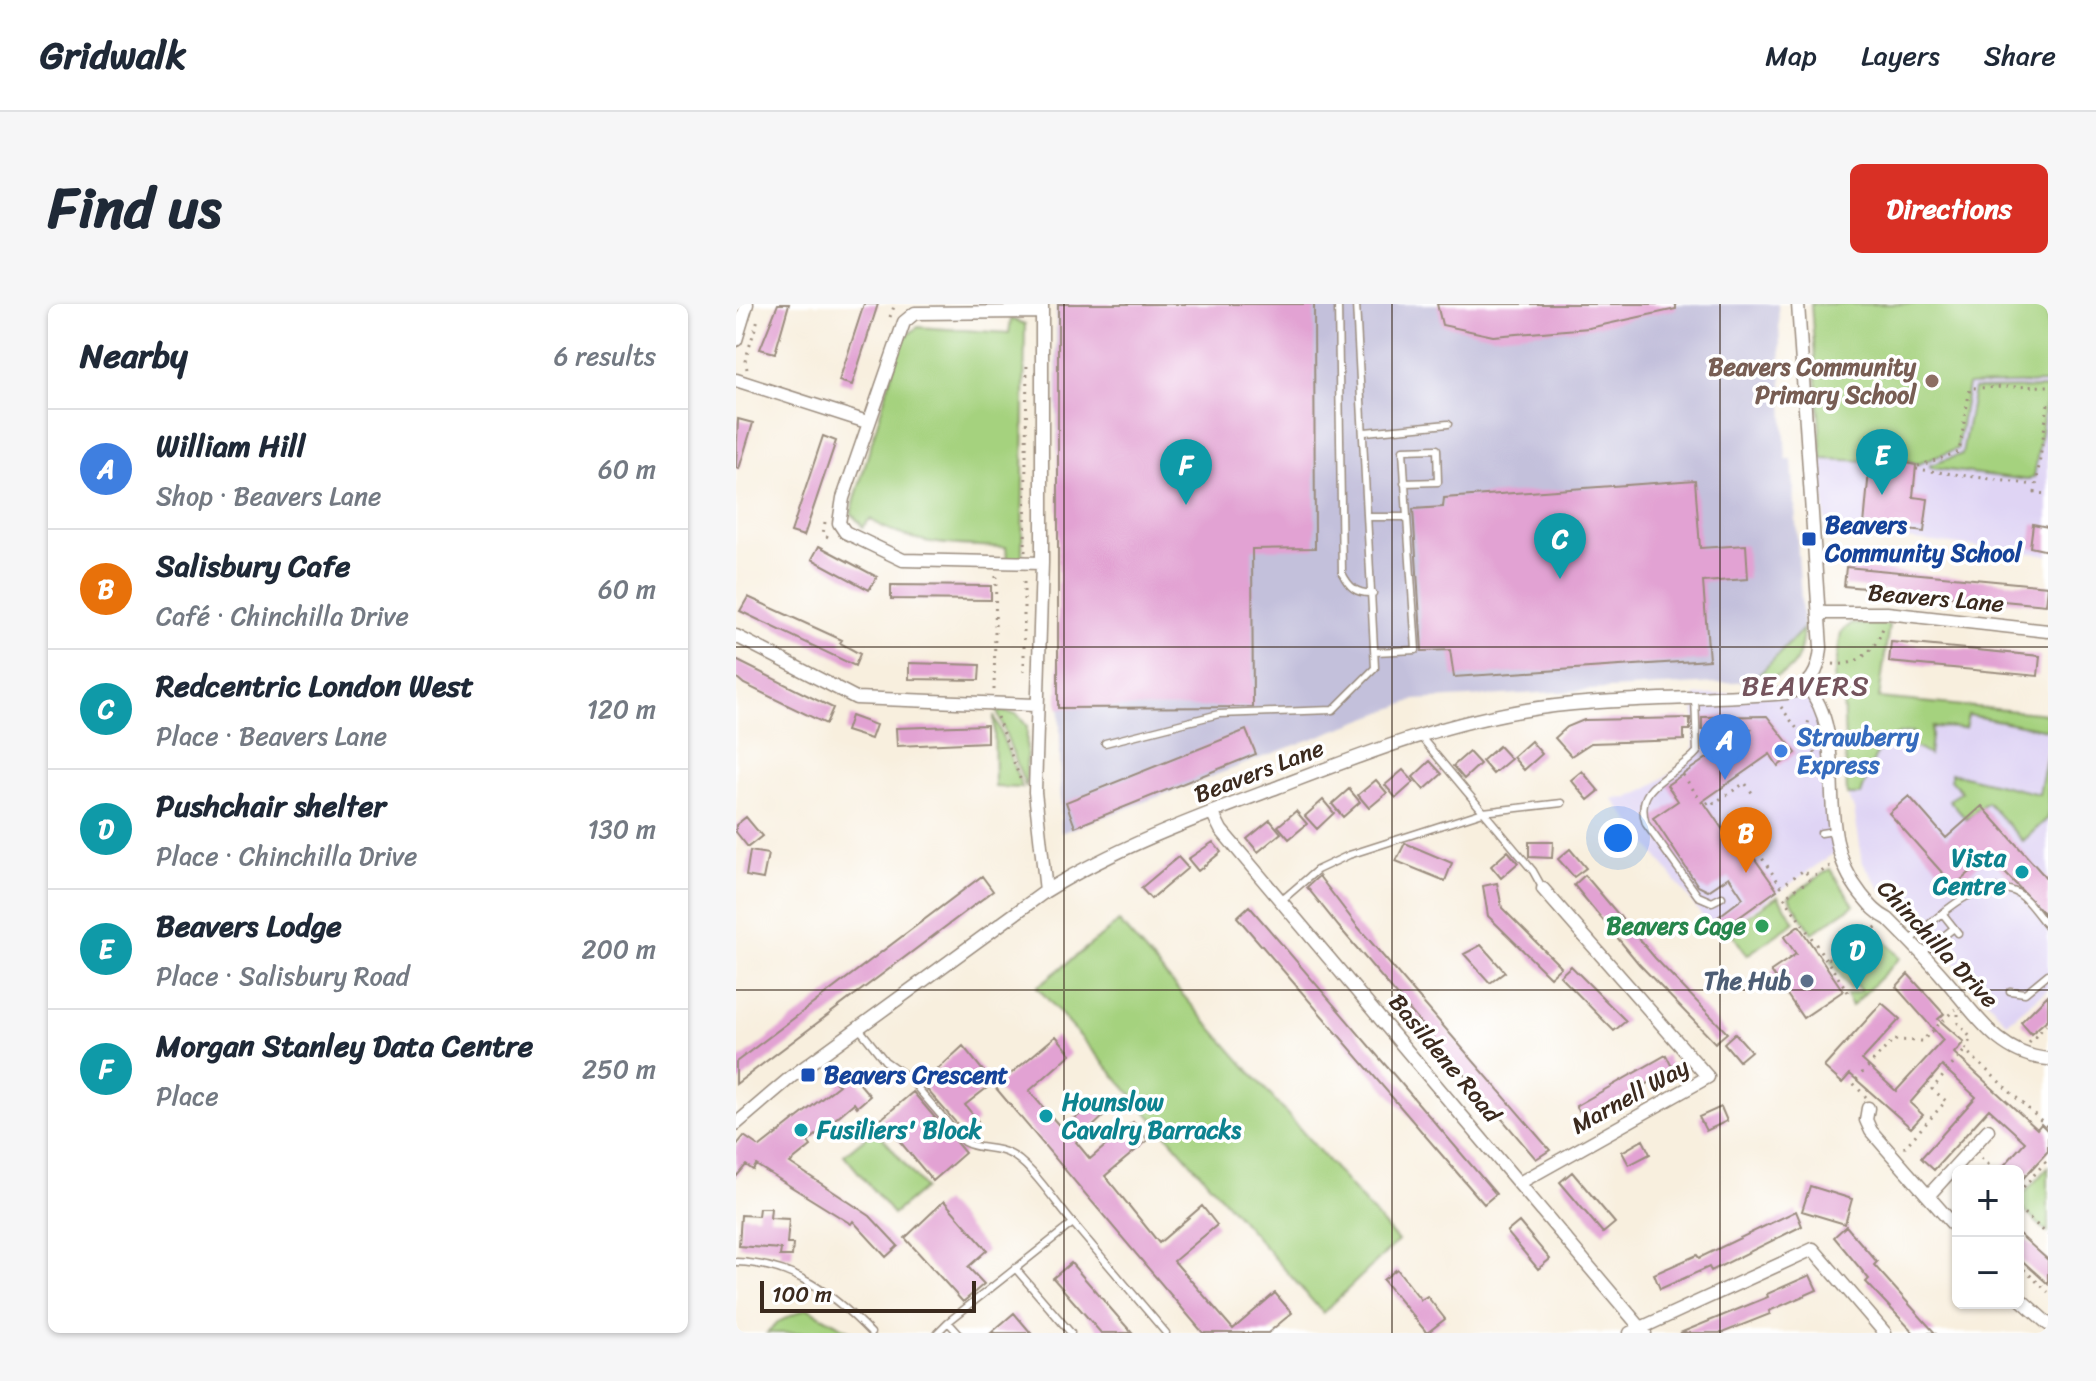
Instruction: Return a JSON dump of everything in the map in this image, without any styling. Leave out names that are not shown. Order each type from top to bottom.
[{"type":"street","points":[[736,340],[747,304]]},
{"type":"street","points":[[1798,304],[1819,613],[1820,661],[1806,685]]},
{"type":"street","points":[[1042,563],[913,563],[845,532],[839,523],[840,510],[867,422],[904,322],[915,313],[1042,308],[1042,563],[1035,705],[1035,792],[1046,891]]},
{"type":"street","points":[[736,380],[867,422]]},
{"type":"street","name":"Beavers Lane","points":[[1819,613],[1887,613],[2048,631]]},
{"type":"street","points":[[736,636],[856,698],[998,700],[1035,705]]},
{"type":"street","name":"Beavers Lane","points":[[736,1124],[858,1027],[1046,891],[1087,866],[1212,812],[1418,734],[1470,720],[1540,708],[1695,696],[1772,694],[1796,691],[1806,685]]},
{"type":"street","name":"Chinchilla Drive","points":[[1806,685],[1825,719],[1830,773],[1828,832],[1860,893],[1877,913],[1888,919],[1910,941],[1982,1025],[2023,1053],[2048,1059]]},
{"type":"street","name":"Basildene Road","points":[[1212,812],[1221,830],[1521,1182],[1639,1331]]},
{"type":"street","name":"Marnell Way","points":[[1521,1182],[1708,1077],[1543,889]]},
{"type":"street","points":[[1868,1108],[1867,1125],[1952,1223]]},
{"type":"street","points":[[1928,1196],[1988,1130]]},
{"type":"street","points":[[1639,1331],[1813,1249],[1885,1333]]},
{"type":"street","points":[[2024,1302],[2048,1324]]},
{"type":"lane","points":[[1338,304],[1342,573],[1349,586],[1363,593],[1373,593]]},
{"type":"lane","points":[[1105,743],[1219,714],[1333,710],[1375,668],[1370,517],[1356,304]]},
{"type":"lane","points":[[1365,432],[1448,424]]},
{"type":"lane","points":[[1375,652],[1416,650],[1404,483],[1403,450],[1437,449],[1438,482],[1404,483]]},
{"type":"lane","points":[[1370,517],[1407,517]]},
{"type":"lane","points":[[1695,696],[1697,752],[1648,789],[1642,813],[1646,824],[1698,896],[1712,902],[1722,897]]},
{"type":"lane","points":[[1418,734],[1533,871],[1543,889]]},
{"type":"lane","points":[[1281,901],[1324,865],[1483,812],[1562,803]]},
{"type":"lane","points":[[1910,941],[1974,892],[2012,890],[2048,927]]},
{"type":"lane","points":[[1922,954],[1956,931],[1943,914]]},
{"type":"lane","points":[[2010,991],[2025,993],[2048,974]]},
{"type":"lane","points":[[858,1027],[885,1061],[908,1077],[964,1142],[1005,1151],[1018,1158],[1166,1333]]},
{"type":"lane","points":[[937,1333],[1073,1223]]},
{"type":"lane","points":[[736,1262],[758,1263],[808,1280],[846,1308],[871,1333]]},
{"type":"lane","points":[[1015,1268],[1071,1333]]},
{"type":"lane","points":[[948,1322],[958,1333]]},
{"type":"path","points":[[753,376],[745,361],[758,318]]},
{"type":"path","points":[[1024,684],[1027,359]]},
{"type":"path","points":[[2035,485],[1917,468],[1959,452],[1970,388],[2048,386]]},
{"type":"path","points":[[2048,404],[2035,485],[2035,493],[2048,494]]},
{"type":"path","points":[[826,518],[822,532],[836,541]]},
{"type":"path","points":[[1035,792],[1025,791],[994,695],[996,576],[1041,578]]},
{"type":"path","points":[[1820,661],[1842,665],[1864,657],[1881,635],[1887,613]]},
{"type":"path","points":[[1772,694],[1830,773]]},
{"type":"path","points":[[1685,778],[1704,805],[1712,800],[1714,803],[1745,783],[1753,794]]},
{"type":"path","points":[[1749,839],[1781,886],[1804,870],[1811,879]]},
{"type":"path","points":[[1840,860],[1784,897],[1848,992],[1852,989]]},
{"type":"path","points":[[1787,881],[1794,890]]},
{"type":"path","points":[[1826,960],[1888,919]]},
{"type":"path","points":[[1868,1108],[1866,1096],[1853,1083],[1893,1040],[1922,1041],[1955,1009],[1958,1023],[1971,1038],[1965,1050],[1932,1089],[1946,1101],[1896,1157]]},
{"type":"path","points":[[2023,1053],[2034,1035],[2046,1025]]},
{"type":"path","points":[[1965,1050],[2048,1127]]},
{"type":"path","points":[[1971,1149],[1989,1165]]},
{"type":"path","points":[[2024,1185],[2048,1159]]},
{"type":"path","points":[[2024,1213],[2048,1235]]},
{"type":"path","points":[[2024,1270],[2048,1292]]},
{"type":"shaded area","points":[[1056,304],[1778,304],[1786,460],[1792,460],[1803,629],[1753,681],[1415,700],[1061,833]]},
{"type":"shaded area","name":"Beavers Community Primary School","points":[[1811,304],[2048,304],[2048,555],[1826,530]]},
{"type":"shaded area","points":[[1802,688],[1818,700],[1837,851],[1717,935],[1613,799],[1629,798],[1648,789],[1694,756],[1695,696]]},
{"type":"shaded area","points":[[1967,715],[2048,730],[2042,776],[2048,781],[2048,989],[2007,1023],[1941,947],[1920,916],[1882,890],[1863,863],[1854,809],[1847,795],[1861,795],[1877,751],[1886,740],[1900,732],[1913,732],[1929,755],[1932,727]]},
{"type":"green space","points":[[1811,304],[2048,304],[2048,383],[1968,385],[1957,449],[1918,464],[1893,456],[1869,461],[1822,459]]},
{"type":"green space","points":[[1011,319],[1025,324],[1022,558],[1007,561],[1006,547],[918,540],[870,519],[863,527],[851,513],[902,339],[918,327],[1009,333]]},
{"type":"green space","points":[[2048,388],[2034,477],[2028,480],[1931,468],[1930,465],[1962,454],[1974,389]]},
{"type":"green space","points":[[1851,624],[1889,625],[1879,698],[2048,714],[2048,730],[1968,715],[1965,728],[1932,727],[1929,755],[1913,746],[1913,732],[1901,734],[1891,738],[1877,753],[1861,795],[1847,795],[1843,694],[1834,679],[1841,632]]},
{"type":"green space","points":[[1803,629],[1799,653],[1791,668],[1776,676],[1753,681]]},
{"type":"green space","points":[[997,711],[1017,714],[1027,726],[1026,788]]},
{"type":"green space","points":[[994,715],[1022,788],[995,787]]},
{"type":"green space","points":[[2048,750],[2048,818],[2023,841],[1987,802],[1966,819],[1949,800],[1962,792],[1951,780],[1951,773],[2039,794]]},
{"type":"green space","points":[[1830,869],[1854,905],[1812,933],[1789,897]]},
{"type":"green space","name":"Beavers Cage","points":[[1778,896],[1795,922],[1747,955],[1729,929]]},
{"type":"green space","points":[[1119,922],[1398,1241],[1323,1313],[1037,987]]},
{"type":"green space","points":[[1876,930],[1900,958],[1852,1006],[1846,995],[1861,991],[1856,985],[1850,989],[1831,961]]},
{"type":"green space","points":[[876,1129],[924,1188],[893,1214],[844,1155]]},
{"type":"green space","points":[[2048,1167],[2048,1233],[2024,1211],[2024,1193]]},
{"type":"green space","points":[[807,1308],[853,1333],[767,1333],[780,1321]]},
{"type":"building","points":[[778,304],[789,304],[775,353],[760,349]]},
{"type":"building","points":[[864,304],[878,304],[852,385],[839,381]]},
{"type":"building","points":[[1058,304],[1314,304],[1315,548],[1252,549],[1253,707],[1058,708]]},
{"type":"building","points":[[1437,304],[1676,304],[1676,309],[1589,328],[1493,336],[1442,325]]},
{"type":"building","points":[[738,419],[753,423],[739,469],[736,468]]},
{"type":"building","points":[[823,436],[836,441],[804,536],[791,532]]},
{"type":"building","points":[[1886,458],[1916,465],[1913,497],[1928,499],[1924,532],[1864,525],[1870,460],[1885,462]]},
{"type":"building","points":[[1695,480],[1700,548],[1746,545],[1748,579],[1703,582],[1709,660],[1454,677],[1450,650],[1422,651],[1413,509],[1443,507],[1444,498]]},
{"type":"building","points":[[2033,524],[2048,527],[2048,551],[2030,547]]},
{"type":"building","points":[[819,546],[877,577],[869,590],[812,559]]},
{"type":"building","points":[[1846,567],[2048,586],[2046,605],[1844,586]]},
{"type":"building","points":[[891,585],[991,586],[991,600],[891,599]]},
{"type":"building","points":[[748,597],[842,640],[840,643],[860,654],[855,666],[740,611]]},
{"type":"building","points":[[1891,642],[2040,656],[2038,676],[1889,662]]},
{"type":"building","points":[[736,660],[833,708],[826,724],[744,684],[736,677]]},
{"type":"building","points":[[909,663],[980,665],[979,680],[909,679]]},
{"type":"building","points":[[851,716],[876,725],[871,739],[846,731]]},
{"type":"building","points":[[1767,716],[1796,753],[1778,766],[1770,754],[1703,801],[1734,846],[1742,841],[1777,890],[1717,933],[1710,923],[1743,898],[1729,877],[1708,891],[1698,886],[1653,818],[1678,801],[1667,785],[1750,729],[1702,730],[1702,717]]},
{"type":"building","points":[[1690,718],[1690,730],[1684,730],[1684,740],[1591,743],[1571,756],[1555,738],[1567,727],[1584,720]]},
{"type":"building","points":[[987,725],[987,742],[897,746],[896,728]]},
{"type":"building","points":[[1246,730],[1256,754],[1075,827],[1066,802]]},
{"type":"building","points":[[1531,741],[1542,754],[1524,770],[1513,757]]},
{"type":"building","points":[[1499,746],[1511,759],[1493,774],[1482,761]]},
{"type":"building","points":[[1469,752],[1480,764],[1464,779],[1453,766]]},
{"type":"building","points":[[1430,761],[1442,774],[1424,790],[1413,777]]},
{"type":"building","points":[[1403,770],[1414,782],[1396,798],[1385,785]]},
{"type":"building","points":[[1582,771],[1599,791],[1588,800],[1571,780]]},
{"type":"building","points":[[1376,780],[1387,793],[1369,808],[1358,795]]},
{"type":"building","points":[[1349,789],[1360,802],[1343,817],[1332,804]]},
{"type":"building","points":[[1909,796],[1946,838],[1982,806],[2048,880],[2048,918],[1989,856],[1954,886],[1889,813]]},
{"type":"building","points":[[1323,800],[1334,813],[1317,829],[1305,816]]},
{"type":"building","points":[[1296,811],[1307,824],[1289,839],[1278,826]]},
{"type":"building","points":[[746,817],[762,836],[748,847],[736,832],[736,825]]},
{"type":"building","points":[[1270,820],[1281,833],[1258,852],[1247,839]]},
{"type":"building","points":[[1213,842],[1221,852],[1198,871],[1188,859]]},
{"type":"building","points":[[1529,842],[1553,842],[1552,858],[1529,857]]},
{"type":"building","points":[[1405,843],[1452,863],[1445,881],[1396,861]]},
{"type":"building","points":[[1570,849],[1586,868],[1574,877],[1558,859]]},
{"type":"building","points":[[750,851],[768,854],[763,879],[746,876]]},
{"type":"building","points":[[1508,851],[1518,863],[1501,878],[1491,866]]},
{"type":"building","points":[[1178,857],[1188,868],[1151,899],[1141,888]]},
{"type":"building","points":[[1585,875],[1655,958],[1727,1033],[1715,1043],[1639,964],[1574,885]]},
{"type":"building","points":[[982,876],[993,891],[736,1084],[736,1062]]},
{"type":"building","points":[[1319,876],[1358,927],[1550,1150],[1536,1159],[1339,927],[1307,887]]},
{"type":"building","points":[[1497,883],[1502,908],[1561,967],[1550,977],[1488,916],[1483,886]]},
{"type":"building","points":[[1249,906],[1496,1194],[1484,1204],[1237,917]]},
{"type":"building","name":"The Hub","points":[[1799,926],[1843,991],[1803,1018],[1771,971],[1796,954],[1784,937]]},
{"type":"building","points":[[1481,945],[1505,972],[1490,983],[1464,954]]},
{"type":"building","points":[[1571,966],[1626,1021],[1614,1031],[1560,976]]},
{"type":"building","points":[[1908,974],[1944,1014],[1938,1019],[1964,1042],[1954,1053],[2037,1129],[2041,1124],[2048,1131],[2048,1151],[2024,1177],[2024,1165],[2004,1165],[2025,1142],[1989,1109],[1934,1170],[1921,1158],[1976,1097],[1942,1066],[1910,1103],[1923,1115],[1911,1128],[1850,1074],[1842,1083],[1824,1067],[1882,1003],[1900,1019],[1862,1060],[1896,1091],[1943,1040],[1896,987]]},
{"type":"building","points":[[2048,995],[2048,1019],[2031,1034],[2021,1022]]},
{"type":"building","points":[[1735,1033],[1751,1051],[1739,1061],[1724,1043]]},
{"type":"building","points":[[1056,1036],[1071,1054],[1029,1091],[1063,1130],[1093,1102],[1105,1115],[1076,1142],[1090,1159],[1133,1122],[1148,1140],[1105,1176],[1159,1243],[1202,1206],[1217,1225],[1174,1261],[1233,1329],[1275,1293],[1292,1313],[1268,1333],[1203,1333],[995,1087]]},
{"type":"building","points":[[963,1046],[993,1083],[965,1105],[978,1121],[964,1132],[922,1084]]},
{"type":"building","points":[[1666,1055],[1673,1069],[1584,1119],[1576,1106]]},
{"type":"building","name":"Fusiliers' Block","points":[[850,1072],[870,1096],[857,1107],[854,1103],[808,1142],[811,1146],[790,1163],[870,1216],[898,1246],[886,1257],[853,1221],[851,1224],[756,1165],[753,1170],[746,1165],[736,1177],[736,1146],[744,1136],[760,1147],[839,1085],[836,1083]]},
{"type":"building","points":[[913,1092],[965,1153],[933,1181],[881,1119]]},
{"type":"building","points":[[1721,1107],[1727,1121],[1706,1131],[1699,1117]]},
{"type":"building","points":[[1643,1140],[1650,1154],[1629,1165],[1622,1152]]},
{"type":"building","points":[[1572,1172],[1615,1223],[1603,1233],[1560,1182]]},
{"type":"building","points":[[1810,1186],[1852,1199],[1845,1224],[1802,1211]]},
{"type":"building","points":[[944,1201],[987,1250],[968,1267],[984,1284],[963,1302],[905,1238]]},
{"type":"building","points":[[759,1208],[771,1208],[770,1218],[789,1219],[787,1244],[793,1244],[792,1256],[780,1256],[781,1249],[739,1246],[741,1215],[758,1216]]},
{"type":"building","points":[[1796,1211],[1802,1226],[1711,1271],[1709,1267],[1660,1289],[1654,1274],[1697,1255],[1699,1258]]},
{"type":"building","points":[[1519,1222],[1550,1259],[1538,1269],[1507,1232]]},
{"type":"building","points":[[1846,1226],[1877,1262],[1874,1265],[1935,1333],[1914,1333],[1866,1282],[1869,1279],[1834,1237]]},
{"type":"building","points":[[2024,1238],[2048,1260],[2048,1284],[2024,1262]]},
{"type":"building","points":[[1071,1263],[1132,1333],[1101,1333],[1053,1278]]},
{"type":"building","points":[[1397,1269],[1421,1300],[1427,1296],[1445,1319],[1427,1333],[1383,1280]]},
{"type":"building","points":[[1810,1275],[1817,1290],[1769,1311],[1770,1314],[1722,1333],[1680,1333],[1768,1297],[1767,1294]]},
{"type":"building","points":[[1014,1313],[1031,1333],[991,1333]]},
{"type":"place","name":"Beavers Community Primary School","points":[[1932,381]]},
{"type":"place","name":"Beavers Lodge","points":[[1882,495]]},
{"type":"place","name":"Morgan Stanley Data Centre","points":[[1186,505]]},
{"type":"place","name":"Beavers Community School","points":[[1809,539]]},
{"type":"place","name":"Redcentric London West","points":[[1560,579]]},
{"type":"place","name":"Strawberry Express","points":[[1781,751]]},
{"type":"place","name":"William Hill","points":[[1725,780]]},
{"type":"place","name":"Vista Centre","points":[[2022,872]]},
{"type":"place","name":"Salisbury Cafe","points":[[1746,873]]},
{"type":"place","name":"Beavers Cage","points":[[1762,926]]},
{"type":"place","name":"The Hub","points":[[1807,981]]},
{"type":"place","name":"Pushchair shelter","points":[[1857,990]]},
{"type":"place","name":"Beavers Crescent","points":[[808,1075]]},
{"type":"place","name":"Hounslow Cavalry Barracks","points":[[1046,1116]]},
{"type":"place","name":"Fusiliers' Block","points":[[801,1130]]},
{"type":"district","name":"BEAVERS","points":[[1806,685]]}]
